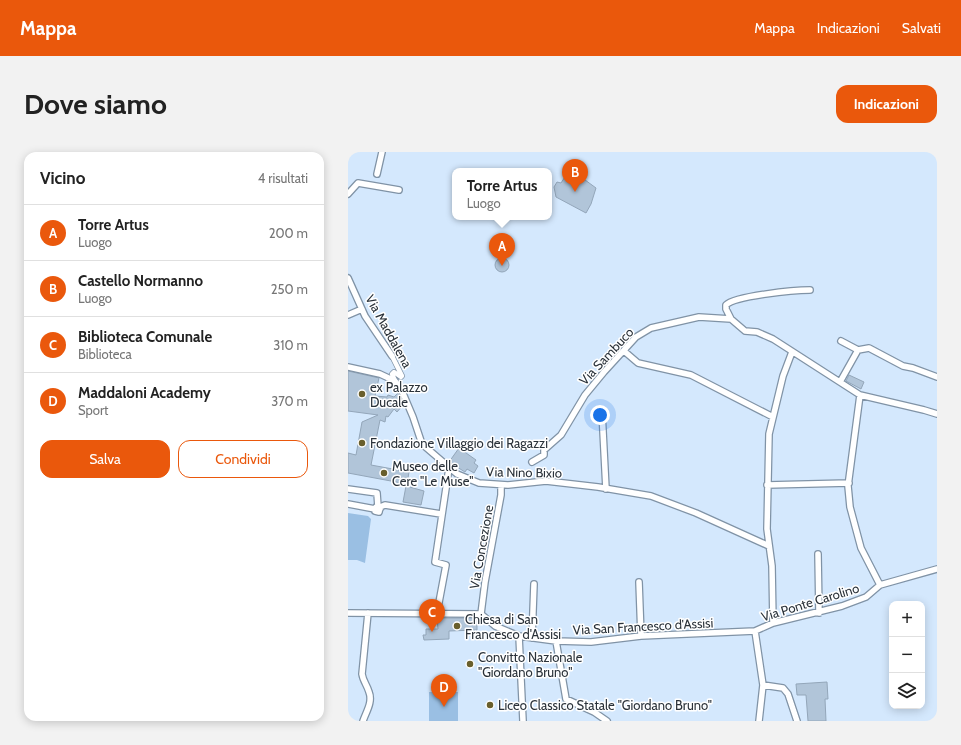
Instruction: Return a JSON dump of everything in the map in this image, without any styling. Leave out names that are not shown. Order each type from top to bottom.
[{"type":"street","points":[[377,174],[382,152]]},
{"type":"street","points":[[348,194],[358,184],[399,190]]},
{"type":"street","name":"Via Maddalena","points":[[348,278],[362,309],[392,356],[402,376],[401,377],[394,372],[392,374],[395,381]]},
{"type":"street","points":[[810,290],[755,296],[729,302],[726,305],[726,310],[731,319],[745,331],[764,335],[860,396],[937,414]]},
{"type":"street","points":[[348,315],[362,309]]},
{"type":"street","name":"Via Sambuco","points":[[532,462],[544,455],[544,450],[561,436],[585,395],[636,337],[651,328],[699,317],[731,319]]},
{"type":"street","points":[[841,341],[858,350],[869,348],[903,366],[937,377]]},
{"type":"street","points":[[840,382],[858,350]]},
{"type":"street","points":[[624,351],[638,362],[692,375],[773,417]]},
{"type":"street","points":[[773,623],[772,566],[769,546],[767,485],[769,434],[783,376],[792,352]]},
{"type":"street","points":[[348,366],[380,374],[395,381]]},
{"type":"street","name":"Via Nino Bixio","points":[[395,381],[402,391],[414,417],[422,444],[457,474],[479,483],[501,485],[546,481],[651,496],[696,513],[769,546]]},
{"type":"street","points":[[860,396],[849,483],[850,507],[855,532],[861,548],[880,585]]},
{"type":"street","points":[[602,412],[606,489]]},
{"type":"street","points":[[437,613],[446,565],[434,562],[449,468]]},
{"type":"street","points":[[767,485],[849,483]]},
{"type":"street","name":"Via Concezione","points":[[481,614],[485,582],[501,494],[501,485]]},
{"type":"street","points":[[348,488],[377,493],[377,508]]},
{"type":"street","points":[[348,504],[377,508],[385,505],[441,514]]},
{"type":"street","points":[[818,554],[819,614]]},
{"type":"street","name":"Via Ponte Carolino","points":[[755,631],[773,623],[819,614],[866,597],[880,585],[937,569]]},
{"type":"street","points":[[639,582],[641,636]]},
{"type":"street","points":[[532,638],[534,584]]},
{"type":"street","points":[[348,613],[481,614]]},
{"type":"street","points":[[363,721],[370,701],[370,693],[362,679],[368,613]]},
{"type":"street","name":"Via San Francesco d'Assisi","points":[[481,614],[495,626],[519,636],[556,641],[592,642],[641,636],[755,631]]},
{"type":"street","points":[[755,631],[763,685],[759,721]]},
{"type":"street","points":[[519,636],[523,721]]},
{"type":"street","points":[[556,641],[566,699],[594,712],[607,721]]},
{"type":"street","points":[[763,685],[783,688],[788,694],[797,721]]},
{"type":"shaded area","points":[[348,513],[368,516],[371,519],[365,563],[357,560],[348,560]]},
{"type":"shaded area","points":[[429,692],[458,692],[458,721],[429,721]]},
{"type":"building","points":[[580,167],[585,170],[581,177],[596,188],[591,204],[586,213],[556,197],[554,187],[557,182],[561,183],[568,172],[570,173],[573,168],[578,170]]},
{"type":"building","points":[[499,258],[505,258],[509,262],[509,268],[505,272],[499,272],[495,268],[495,262]]},
{"type":"building","name":"Fondazione Villaggio dei Ragazzi","points":[[348,371],[379,378],[375,396],[387,397],[388,395],[394,397],[398,393],[403,405],[397,412],[394,409],[388,417],[386,416],[385,422],[380,420],[371,465],[409,472],[407,484],[348,473],[348,453],[356,455],[362,422],[378,415],[348,411]]},
{"type":"building","points":[[849,375],[864,382],[861,389],[846,381]]},
{"type":"building","points":[[459,448],[476,460],[474,463],[478,466],[474,473],[467,469],[465,472],[449,462]]},
{"type":"building","points":[[406,486],[424,491],[421,505],[403,502]]},
{"type":"building","name":"Chiesa di San Francesco d'Assisi","points":[[437,618],[477,618],[477,630],[449,631],[449,639],[424,640],[423,635],[426,635],[426,629],[438,629]]},
{"type":"building","points":[[827,682],[828,699],[825,699],[826,721],[808,721],[806,695],[797,695],[796,684]]},
{"type":"place","name":"Castello Normanno","points":[[575,192]]},
{"type":"place","name":"Torre Artus","points":[[502,266]]},
{"type":"place","name":"ex Palazzo Ducale","points":[[362,394]]},
{"type":"place","name":"Fondazione Villaggio dei Ragazzi","points":[[362,443]]},
{"type":"place","name":"Museo delle Cere \"Le Muse\"","points":[[384,473]]},
{"type":"place","name":"Chiesa di San Francesco d'Assisi","points":[[457,626]]},
{"type":"place","name":"Biblioteca Comunale","points":[[432,632]]},
{"type":"place","name":"Convitto Nazionale \"Giordano Bruno\"","points":[[470,664]]},
{"type":"place","name":"Liceo Classico Statale \"Giordano Bruno\"","points":[[490,705]]},
{"type":"place","name":"Maddaloni Academy","points":[[444,707]]}]
